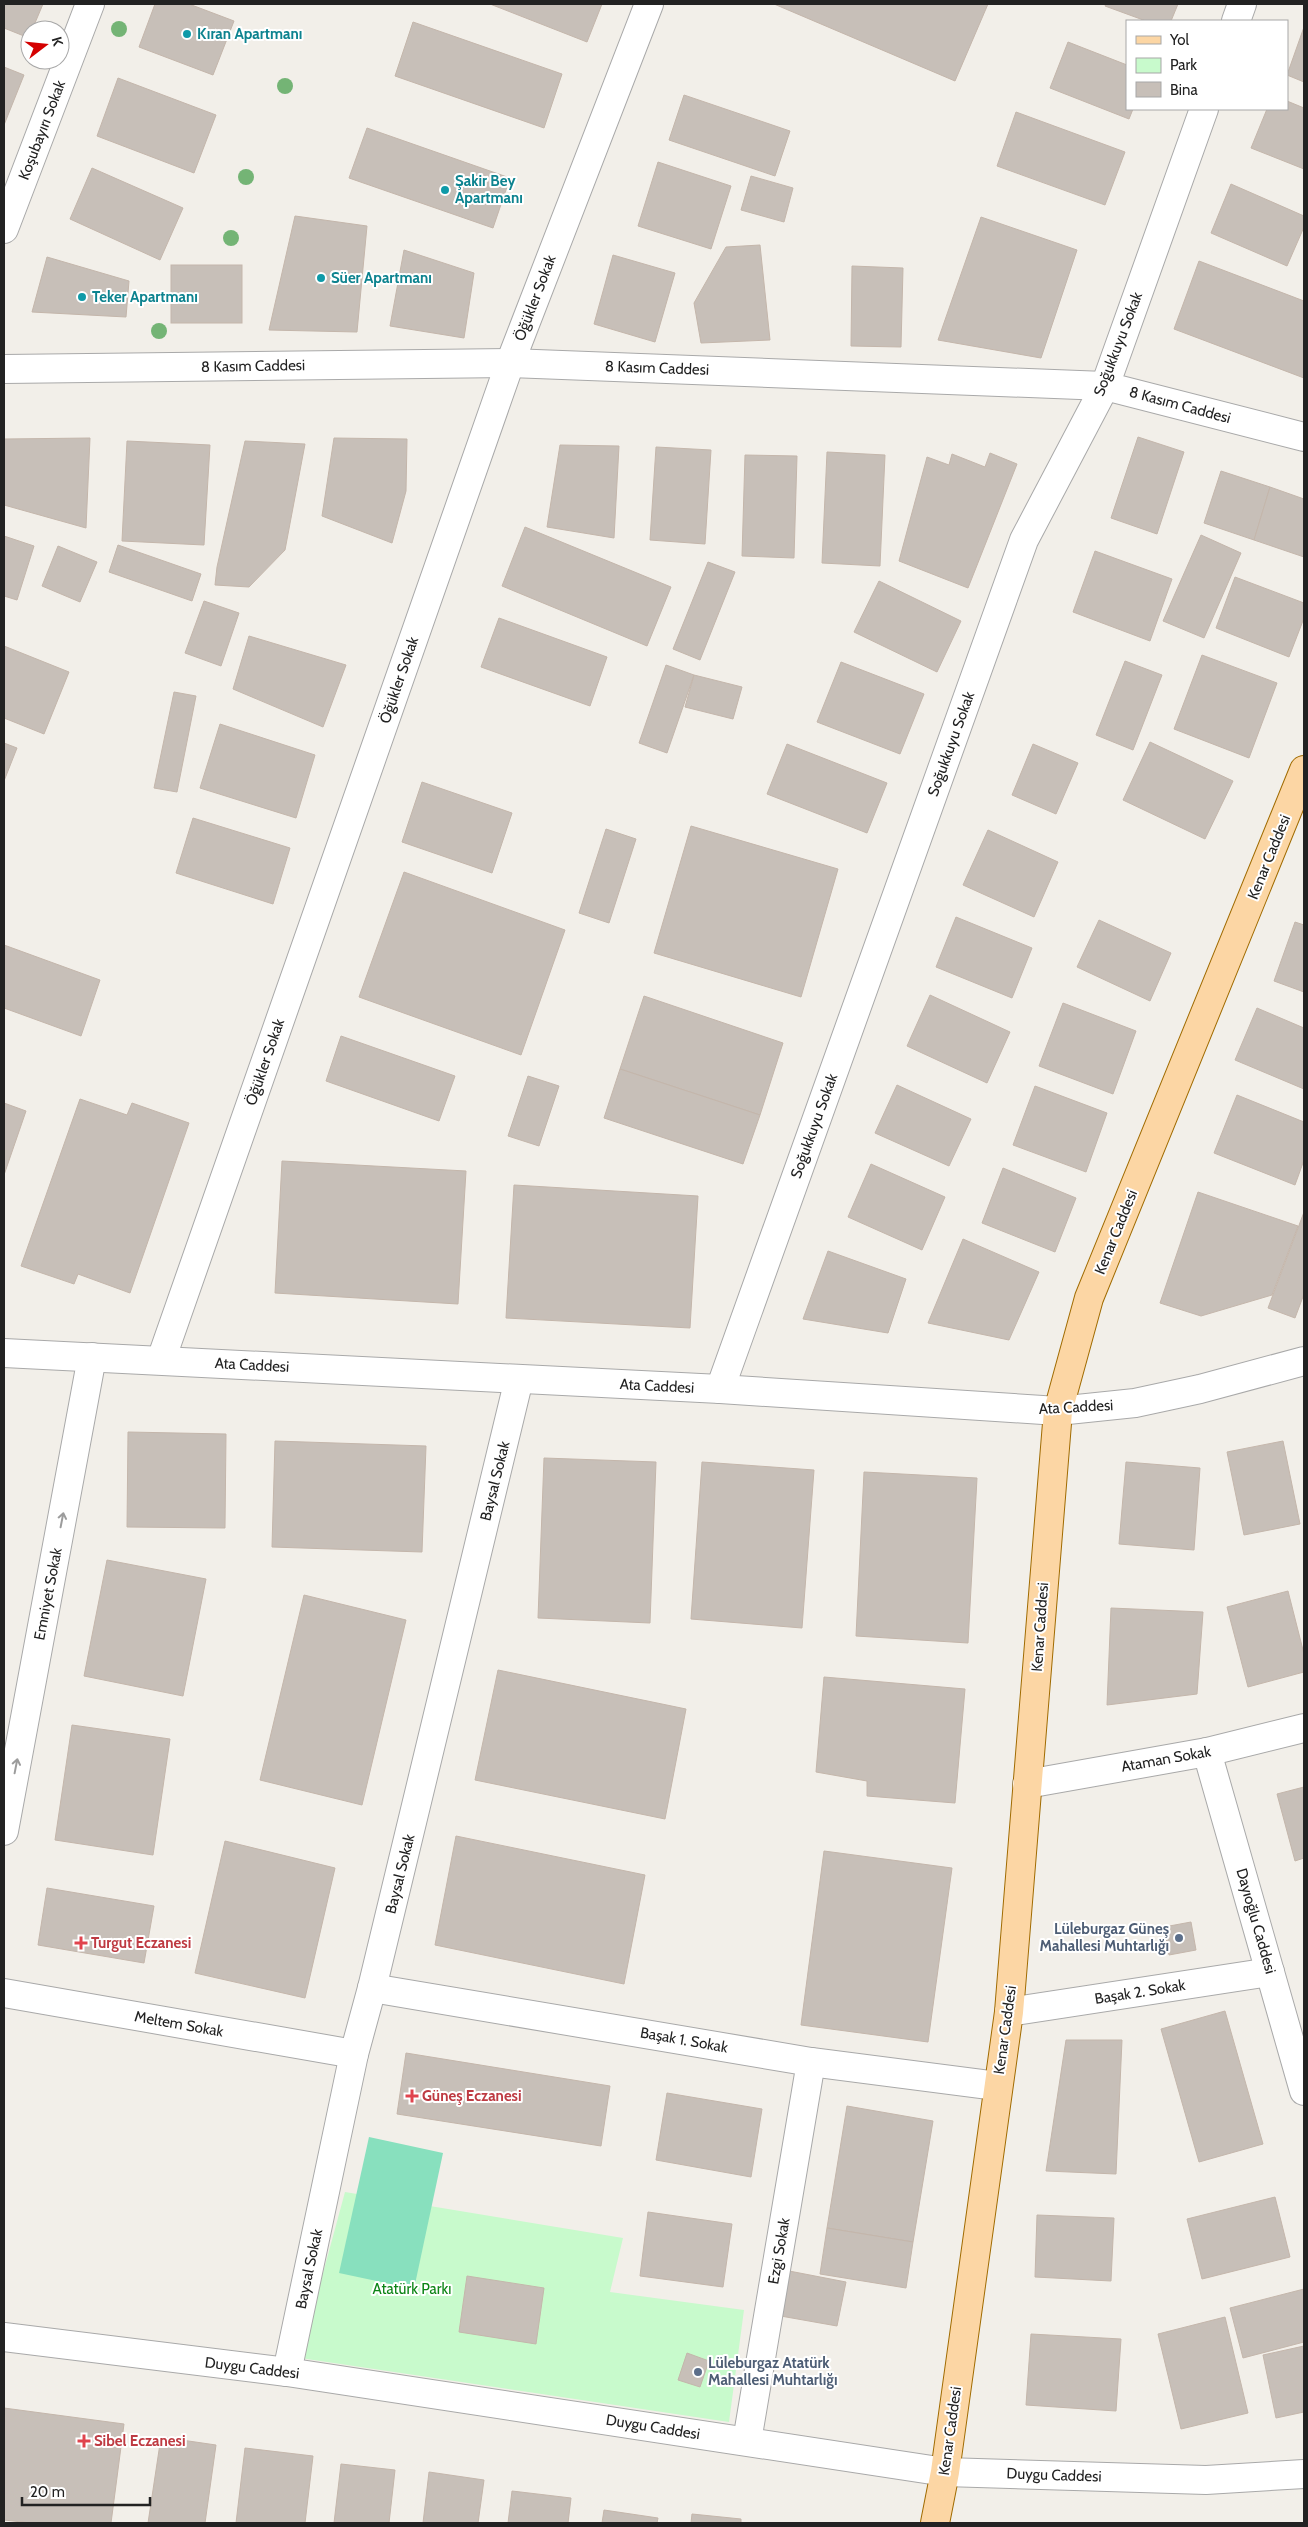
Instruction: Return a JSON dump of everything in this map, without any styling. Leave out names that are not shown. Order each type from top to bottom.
[{"type":"main road","name":"Kenar Caddesi","points":[[935,2523],[945,2472],[997,2086],[1009,2012],[1058,1411],[1089,1298],[1304,770]]},
{"type":"street","name":"Koşubayırı Sokak","points":[[4,229],[90,4]]},
{"type":"street","name":"Öğükler Sokak","points":[[160,1360],[510,363],[649,4]]},
{"type":"street","points":[[1236,20],[1242,4]]},
{"type":"street","name":"Soğukkuyu Sokak","points":[[720,1390],[1024,540],[1105,386],[1204,110]]},
{"type":"street","name":"8 Kasım Caddesi","points":[[4,369],[510,363],[1105,386],[1304,437]]},
{"type":"street","name":"Ata Caddesi","points":[[4,1353],[519,1378],[1058,1411],[1135,1403],[1200,1389],[1304,1361]]},
{"type":"street","name":"Emniyet Sokak","points":[[4,1831],[92,1356]]},
{"type":"street","name":"Baysal Sokak","points":[[287,2372],[354,2054],[372,1988],[519,1378]]},
{"type":"street","name":"Ataman Sokak","points":[[1027,1784],[1207,1752],[1304,1728]]},
{"type":"street","name":"Dayıoğlu Caddesi","points":[[1207,1752],[1304,2090]]},
{"type":"street","name":"Başak 2. Sokak","points":[[1009,2012],[1270,1972]]},
{"type":"street","name":"Başak 1. Sokak","points":[[372,1988],[811,2062],[997,2086]]},
{"type":"street","name":"Meltem Sokak","points":[[4,1994],[354,2054]]},
{"type":"street","name":"Ezgi Sokak","points":[[747,2441],[811,2062]]},
{"type":"street","name":"Duygu Caddesi","points":[[4,2337],[287,2372],[945,2472],[1206,2480],[1304,2474]]},
{"type":"green space","points":[[369,2137],[443,2153],[414,2289],[339,2273]]},
{"type":"green space","name":"Atatürk Parkı","points":[[345,2192],[623,2238],[610,2292],[744,2310],[729,2422],[300,2358]]},
{"type":"building","points":[[4,4],[43,4],[36,20],[20,20],[20,34],[4,28]]},
{"type":"building","name":"Kıran Apartmanı","points":[[155,4],[189,4],[234,21],[213,75],[139,47]]},
{"type":"building","points":[[490,4],[602,4],[587,42]]},
{"type":"building","points":[[774,4],[988,4],[955,81]]},
{"type":"building","points":[[1106,4],[1178,4],[1171,20],[1143,20],[1105,6]]},
{"type":"building","points":[[413,22],[562,74],[544,128],[395,76]]},
{"type":"building","points":[[1304,27],[1304,82],[1288,75]]},
{"type":"building","points":[[1068,42],[1126,65],[1126,110],[1133,110],[1129,119],[1050,88]]},
{"type":"building","points":[[4,67],[24,75],[4,125]]},
{"type":"building","points":[[118,78],[216,115],[194,173],[97,136]]},
{"type":"building","points":[[684,95],[790,131],[775,176],[669,140]]},
{"type":"building","points":[[1288,101],[1304,108],[1304,169],[1251,148],[1267,110],[1288,110]]},
{"type":"building","points":[[1016,112],[1125,152],[1105,205],[997,166]]},
{"type":"building","name":"Şakir Bey Apartmanı","points":[[367,128],[510,178],[493,228],[349,178]]},
{"type":"building","points":[[658,162],[731,186],[711,249],[638,226]]},
{"type":"building","points":[[92,168],[183,208],[160,260],[70,219]]},
{"type":"building","points":[[751,176],[793,188],[784,222],[741,210]]},
{"type":"building","points":[[1231,184],[1304,216],[1304,227],[1287,266],[1211,233]]},
{"type":"building","name":"Süer Apartmanı","points":[[295,216],[367,226],[357,332],[269,330]]},
{"type":"building","points":[[981,217],[1077,250],[1041,358],[938,340]]},
{"type":"building","points":[[760,245],[770,340],[701,343],[694,303],[726,247]]},
{"type":"building","points":[[404,250],[474,273],[464,338],[390,326]]},
{"type":"building","points":[[613,255],[675,273],[655,342],[594,324]]},
{"type":"building","name":"Teker Apartmanı","points":[[47,257],[129,281],[126,317],[32,312]]},
{"type":"building","points":[[1199,261],[1304,301],[1304,378],[1174,329]]},
{"type":"building","points":[[171,265],[242,265],[242,323],[171,323]]},
{"type":"building","points":[[852,266],[903,268],[901,347],[851,346]]},
{"type":"building","points":[[1138,437],[1184,452],[1157,534],[1111,518]]},
{"type":"building","points":[[90,438],[86,528],[4,505],[4,439]]},
{"type":"building","points":[[334,438],[407,439],[406,491],[392,543],[322,516]]},
{"type":"building","points":[[127,441],[210,445],[204,545],[122,541]]},
{"type":"building","points":[[245,441],[305,444],[285,550],[249,587],[215,585],[217,567]]},
{"type":"building","points":[[560,445],[619,446],[614,538],[547,527]]},
{"type":"building","points":[[656,447],[711,450],[705,544],[650,540]]},
{"type":"building","points":[[827,452],[885,455],[880,566],[822,563]]},
{"type":"building","points":[[990,453],[1017,464],[968,588],[899,561],[927,457],[949,465],[952,454],[985,467]]},
{"type":"building","points":[[745,455],[797,456],[794,558],[742,556]]},
{"type":"building","points":[[1221,471],[1270,487],[1254,540],[1204,523]]},
{"type":"building","points":[[1270,487],[1304,499],[1304,557],[1254,540]]},
{"type":"building","points":[[525,527],[671,587],[647,646],[502,586]]},
{"type":"building","points":[[1201,535],[1241,553],[1204,638],[1163,621]]},
{"type":"building","points":[[4,536],[34,546],[17,600],[4,596]]},
{"type":"building","points":[[118,545],[201,574],[192,601],[109,572]]},
{"type":"building","points":[[58,546],[97,562],[80,602],[42,586]]},
{"type":"building","points":[[1095,551],[1172,579],[1150,641],[1073,612]]},
{"type":"building","points":[[708,562],[735,572],[700,660],[673,649]]},
{"type":"building","points":[[1235,577],[1304,603],[1304,618],[1289,657],[1216,628]]},
{"type":"building","points":[[879,581],[961,621],[937,672],[854,632]]},
{"type":"building","points":[[204,601],[239,613],[221,666],[185,653]]},
{"type":"building","points":[[499,618],[607,657],[590,706],[481,667]]},
{"type":"building","points":[[249,636],[346,665],[323,727],[233,689]]},
{"type":"building","points":[[4,646],[69,672],[44,734],[4,718]]},
{"type":"building","points":[[1202,655],[1277,683],[1249,758],[1174,729]]},
{"type":"building","points":[[1125,661],[1162,675],[1133,750],[1096,735]]},
{"type":"building","points":[[841,662],[924,694],[900,754],[817,722]]},
{"type":"building","points":[[666,665],[694,675],[667,753],[639,743]]},
{"type":"building","points":[[694,675],[742,687],[733,719],[685,707]]},
{"type":"building","points":[[174,692],[196,696],[177,792],[154,788]]},
{"type":"building","points":[[220,724],[315,755],[296,818],[200,788]]},
{"type":"building","points":[[1150,742],[1233,781],[1205,839],[1123,800]]},
{"type":"building","points":[[4,743],[17,748],[4,781]]},
{"type":"building","points":[[787,744],[887,783],[867,833],[767,794]]},
{"type":"building","points":[[1033,744],[1078,763],[1056,814],[1012,795]]},
{"type":"building","points":[[422,782],[512,813],[492,873],[402,842]]},
{"type":"building","points":[[193,818],[290,848],[273,904],[176,873]]},
{"type":"building","points":[[691,826],[838,869],[801,997],[654,953]]},
{"type":"building","points":[[606,829],[636,839],[609,923],[579,913]]},
{"type":"building","points":[[988,830],[1058,862],[1034,917],[963,885]]},
{"type":"building","points":[[404,872],[565,930],[521,1055],[359,997]]},
{"type":"building","points":[[956,917],[1032,948],[1012,998],[936,967]]},
{"type":"building","points":[[1099,920],[1171,953],[1150,1001],[1077,967]]},
{"type":"building","points":[[1295,922],[1304,925],[1304,992],[1274,981]]},
{"type":"building","points":[[4,945],[100,980],[81,1036],[4,1008]]},
{"type":"building","points":[[930,995],[1010,1032],[987,1083],[907,1046]]},
{"type":"building","points":[[644,996],[783,1043],[760,1115],[620,1069]]},
{"type":"building","points":[[1063,1003],[1136,1031],[1113,1094],[1039,1066]]},
{"type":"building","points":[[1257,1008],[1304,1028],[1304,1089],[1235,1060]]},
{"type":"building","points":[[341,1036],[455,1076],[439,1121],[326,1081]]},
{"type":"building","points":[[620,1069],[760,1115],[743,1164],[604,1118]]},
{"type":"building","points":[[528,1076],[559,1086],[539,1146],[508,1136]]},
{"type":"building","points":[[897,1085],[971,1119],[949,1166],[875,1133]]},
{"type":"building","points":[[1035,1086],[1107,1113],[1086,1172],[1013,1145]]},
{"type":"building","points":[[1237,1095],[1304,1122],[1304,1160],[1295,1185],[1214,1153]]},
{"type":"building","points":[[80,1099],[127,1115],[132,1103],[189,1123],[130,1293],[78,1274],[74,1284],[21,1266]]},
{"type":"building","points":[[4,1103],[26,1111],[4,1175]]},
{"type":"building","points":[[282,1161],[466,1171],[458,1304],[275,1293]]},
{"type":"building","points":[[871,1164],[945,1197],[922,1250],[848,1217]]},
{"type":"building","points":[[1003,1168],[1076,1198],[1055,1252],[982,1223]]},
{"type":"building","points":[[514,1185],[698,1196],[690,1328],[506,1318]]},
{"type":"building","points":[[1198,1192],[1298,1226],[1272,1295],[1201,1316],[1160,1303]]},
{"type":"building","points":[[1304,1212],[1304,1294],[1295,1318],[1268,1308]]},
{"type":"building","points":[[963,1239],[1039,1272],[1009,1340],[928,1323]]},
{"type":"building","points":[[828,1251],[906,1279],[888,1333],[803,1319]]},
{"type":"building","points":[[128,1432],[226,1434],[225,1528],[127,1527]]},
{"type":"building","points":[[275,1441],[426,1446],[422,1552],[272,1547]]},
{"type":"building","points":[[1283,1441],[1300,1524],[1244,1535],[1227,1452]]},
{"type":"building","points":[[544,1458],[656,1462],[650,1623],[538,1618]]},
{"type":"building","points":[[702,1462],[814,1470],[802,1628],[691,1619]]},
{"type":"building","points":[[1126,1462],[1200,1468],[1194,1550],[1119,1544]]},
{"type":"building","points":[[864,1472],[977,1478],[968,1643],[856,1636]]},
{"type":"building","points":[[107,1560],[206,1579],[183,1696],[84,1676]]},
{"type":"building","points":[[1288,1591],[1304,1654],[1304,1672],[1248,1687],[1227,1607]]},
{"type":"building","points":[[304,1595],[406,1620],[362,1805],[260,1780]]},
{"type":"building","points":[[1111,1608],[1203,1612],[1197,1694],[1107,1705]]},
{"type":"building","points":[[498,1670],[686,1709],[665,1819],[475,1780]]},
{"type":"building","points":[[824,1677],[965,1689],[955,1803],[867,1796],[867,1781],[816,1772]]},
{"type":"building","points":[[72,1725],[170,1739],[153,1855],[55,1840]]},
{"type":"building","points":[[1304,1787],[1304,1858],[1295,1861],[1277,1794]]},
{"type":"building","points":[[456,1836],[645,1875],[624,1984],[435,1945]]},
{"type":"building","points":[[225,1841],[335,1868],[305,1998],[195,1973]]},
{"type":"building","points":[[824,1851],[952,1868],[928,2042],[801,2025]]},
{"type":"building","points":[[47,1888],[154,1906],[144,1963],[38,1945]]},
{"type":"building","points":[[1191,1922],[1196,1950],[1169,1955],[1164,1927]]},
{"type":"building","points":[[1225,2011],[1263,2144],[1199,2162],[1161,2029]]},
{"type":"building","points":[[1066,2040],[1122,2040],[1116,2174],[1046,2171]]},
{"type":"building","points":[[406,2053],[610,2086],[601,2146],[397,2114]]},
{"type":"building","points":[[667,2093],[762,2109],[751,2177],[656,2160]]},
{"type":"building","points":[[847,2106],[933,2121],[913,2242],[827,2228]]},
{"type":"building","points":[[1275,2197],[1290,2257],[1202,2279],[1187,2219]]},
{"type":"building","points":[[648,2212],[732,2224],[723,2287],[640,2276]]},
{"type":"building","points":[[1037,2215],[1114,2218],[1111,2281],[1035,2277]]},
{"type":"building","points":[[827,2228],[913,2242],[906,2288],[820,2274]]},
{"type":"building","points":[[784,2270],[846,2282],[837,2326],[775,2315]]},
{"type":"building","points":[[467,2276],[544,2288],[536,2344],[459,2332]]},
{"type":"building","points":[[1304,2289],[1304,2342],[1243,2358],[1230,2308]]},
{"type":"building","points":[[1225,2317],[1248,2413],[1181,2429],[1158,2334]]},
{"type":"building","points":[[1031,2334],[1121,2339],[1116,2411],[1026,2405]]},
{"type":"building","points":[[1304,2346],[1304,2412],[1276,2418],[1263,2355]]},
{"type":"building","points":[[687,2353],[709,2361],[700,2387],[678,2380]]},
{"type":"building","points":[[4,2408],[124,2424],[111,2523],[31,2523],[4,2520]]},
{"type":"building","points":[[161,2437],[216,2445],[205,2523],[148,2523]]},
{"type":"building","points":[[245,2448],[313,2456],[305,2523],[236,2523]]},
{"type":"building","points":[[341,2464],[395,2470],[389,2523],[334,2523]]},
{"type":"building","points":[[429,2472],[484,2480],[478,2523],[423,2523]]},
{"type":"building","points":[[512,2491],[571,2498],[568,2523],[508,2523]]},
{"type":"building","points":[[604,2510],[658,2518],[657,2523],[602,2523]]},
{"type":"building","points":[[692,2514],[741,2519],[741,2523],[691,2523]]},
{"type":"place","name":"Kıran Apartmanı","points":[[187,34]]},
{"type":"place","name":"Şakir Bey Apartmanı","points":[[445,190]]},
{"type":"place","name":"Süer Apartmanı","points":[[321,278]]},
{"type":"place","name":"Teker Apartmanı","points":[[82,297]]},
{"type":"place","name":"Lüleburgaz Güneş Mahallesi Muhtarlığı","points":[[1179,1938]]},
{"type":"place","name":"Turgut Eczanesi","points":[[81,1943]]},
{"type":"place","name":"Güneş Eczanesi","points":[[412,2096]]},
{"type":"place","name":"Lüleburgaz Atatürk Mahallesi Muhtarlığı","points":[[698,2372]]},
{"type":"place","name":"Sibel Eczanesi","points":[[84,2441]]}]
